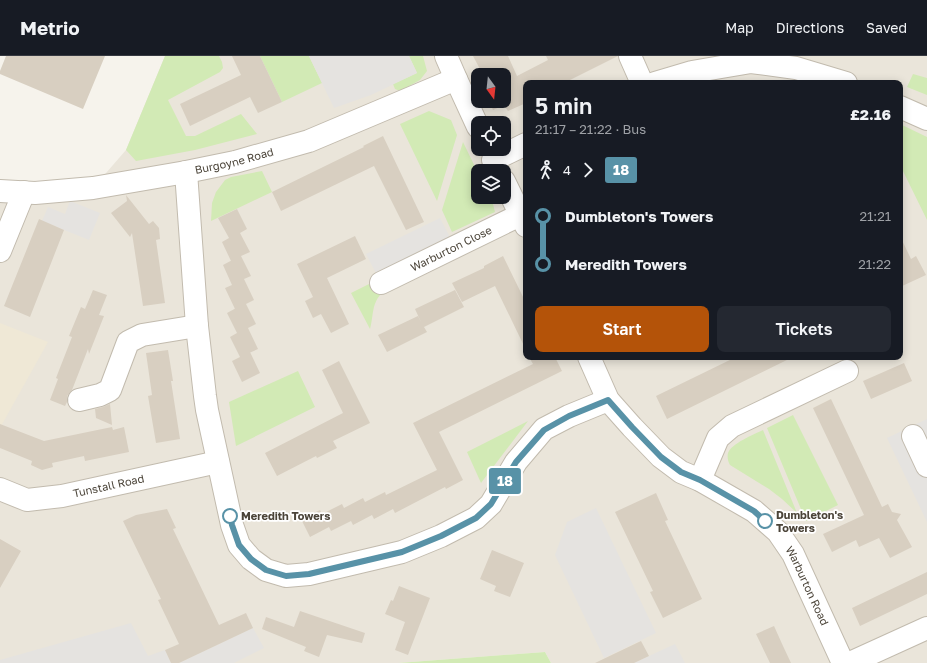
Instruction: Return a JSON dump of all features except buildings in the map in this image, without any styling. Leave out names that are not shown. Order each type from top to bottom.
[{"type":"street","points":[[446,56],[473,116]]},
{"type":"street","points":[[630,56],[641,80]]},
{"type":"street","points":[[665,80],[692,72],[751,62],[796,68],[836,80]]},
{"type":"street","name":"Burgoyne Road","points":[[0,191],[35,193],[93,188],[235,162],[309,141],[456,79]]},
{"type":"street","points":[[903,108],[927,119]]},
{"type":"street","points":[[494,160],[523,146]]},
{"type":"street","points":[[186,172],[197,326],[205,396],[218,462],[232,525],[239,545],[251,559],[266,570],[286,576],[309,574],[402,552],[441,536],[476,518],[491,504],[516,462],[544,430],[569,416],[608,400]]},
{"type":"street","points":[[0,251],[24,192]]},
{"type":"street","points":[[511,195],[523,220]]},
{"type":"street","name":"Warburton Close","points":[[381,283],[523,220]]},
{"type":"street","points":[[79,400],[100,395],[110,390],[128,342],[142,335],[197,326]]},
{"type":"street","name":"Warburton Road","points":[[591,360],[608,400],[661,457],[681,472],[700,480],[754,511],[778,532],[793,554],[843,663]]},
{"type":"street","points":[[700,480],[718,438],[732,426],[847,371]]},
{"type":"street","points":[[913,436],[927,466]]},
{"type":"street","name":"Tunstall Road","points":[[0,488],[27,500],[54,496],[218,462]]},
{"type":"street","points":[[850,663],[927,628]]},
{"type":"shaded area","points":[[165,56],[927,56],[927,663],[551,663],[545,652],[398,663],[0,663],[0,191],[93,188],[126,150]]},
{"type":"shaded area","points":[[309,56],[409,56],[417,73],[371,95],[334,108]]},
{"type":"shaded area","points":[[70,201],[100,213],[89,240],[42,221],[48,207],[65,214]]},
{"type":"shaded area","points":[[440,218],[453,243],[379,279],[366,254]]},
{"type":"shaded area","points":[[0,323],[48,342],[0,428]]},
{"type":"shaded area","points":[[927,419],[927,522],[887,438]]},
{"type":"shaded area","points":[[596,508],[656,633],[604,658],[555,555],[567,522]]},
{"type":"shaded area","points":[[131,623],[148,656],[165,650],[171,663],[0,663],[0,660]]},
{"type":"shaded area","points":[[253,628],[264,648],[234,663],[179,663]]},
{"type":"shaded area","points":[[675,644],[685,663],[634,663]]},
{"type":"green space","points":[[165,56],[219,56],[222,62],[223,68],[220,72],[168,100],[186,136],[195,136],[241,114],[257,134],[195,150],[136,161],[126,150]]},
{"type":"green space","points":[[260,56],[309,56],[322,83],[282,102]]},
{"type":"green space","points":[[409,56],[423,56],[427,71],[420,80],[400,91],[395,89],[393,84],[417,73]]},
{"type":"green space","points":[[913,74],[927,78],[927,95],[907,87]]},
{"type":"green space","points":[[429,111],[451,120],[457,135],[437,201],[400,124]]},
{"type":"green space","points":[[903,125],[927,137],[927,220],[903,171]]},
{"type":"green space","points":[[463,142],[474,164],[471,164],[471,204],[493,204],[495,212],[452,232],[442,210]]},
{"type":"green space","points":[[262,171],[272,192],[211,221],[212,203],[216,192],[225,180],[231,177]]},
{"type":"green space","points":[[377,280],[383,292],[376,300],[370,329],[351,293]]},
{"type":"green space","points":[[298,371],[315,407],[236,446],[229,402]]},
{"type":"green space","points":[[793,415],[838,505],[806,521],[767,428]]},
{"type":"green space","points":[[528,421],[481,483],[467,452]]},
{"type":"green space","points":[[763,430],[797,513],[769,489],[730,465],[728,453],[730,449],[743,440]]},
{"type":"green space","points":[[545,652],[551,663],[398,663]]},
{"type":"bus line","name":"18","points":[[230,516],[239,545],[251,559],[266,570],[286,576],[309,574],[402,552],[441,536],[476,518],[491,504],[516,462],[544,430],[569,416],[608,400],[661,457],[681,472],[700,480],[754,511],[765,521]]},
{"type":"place","name":"Meredith Towers","points":[[230,516]]},
{"type":"place","name":"Dumbleton's Towers","points":[[765,521]]}]
